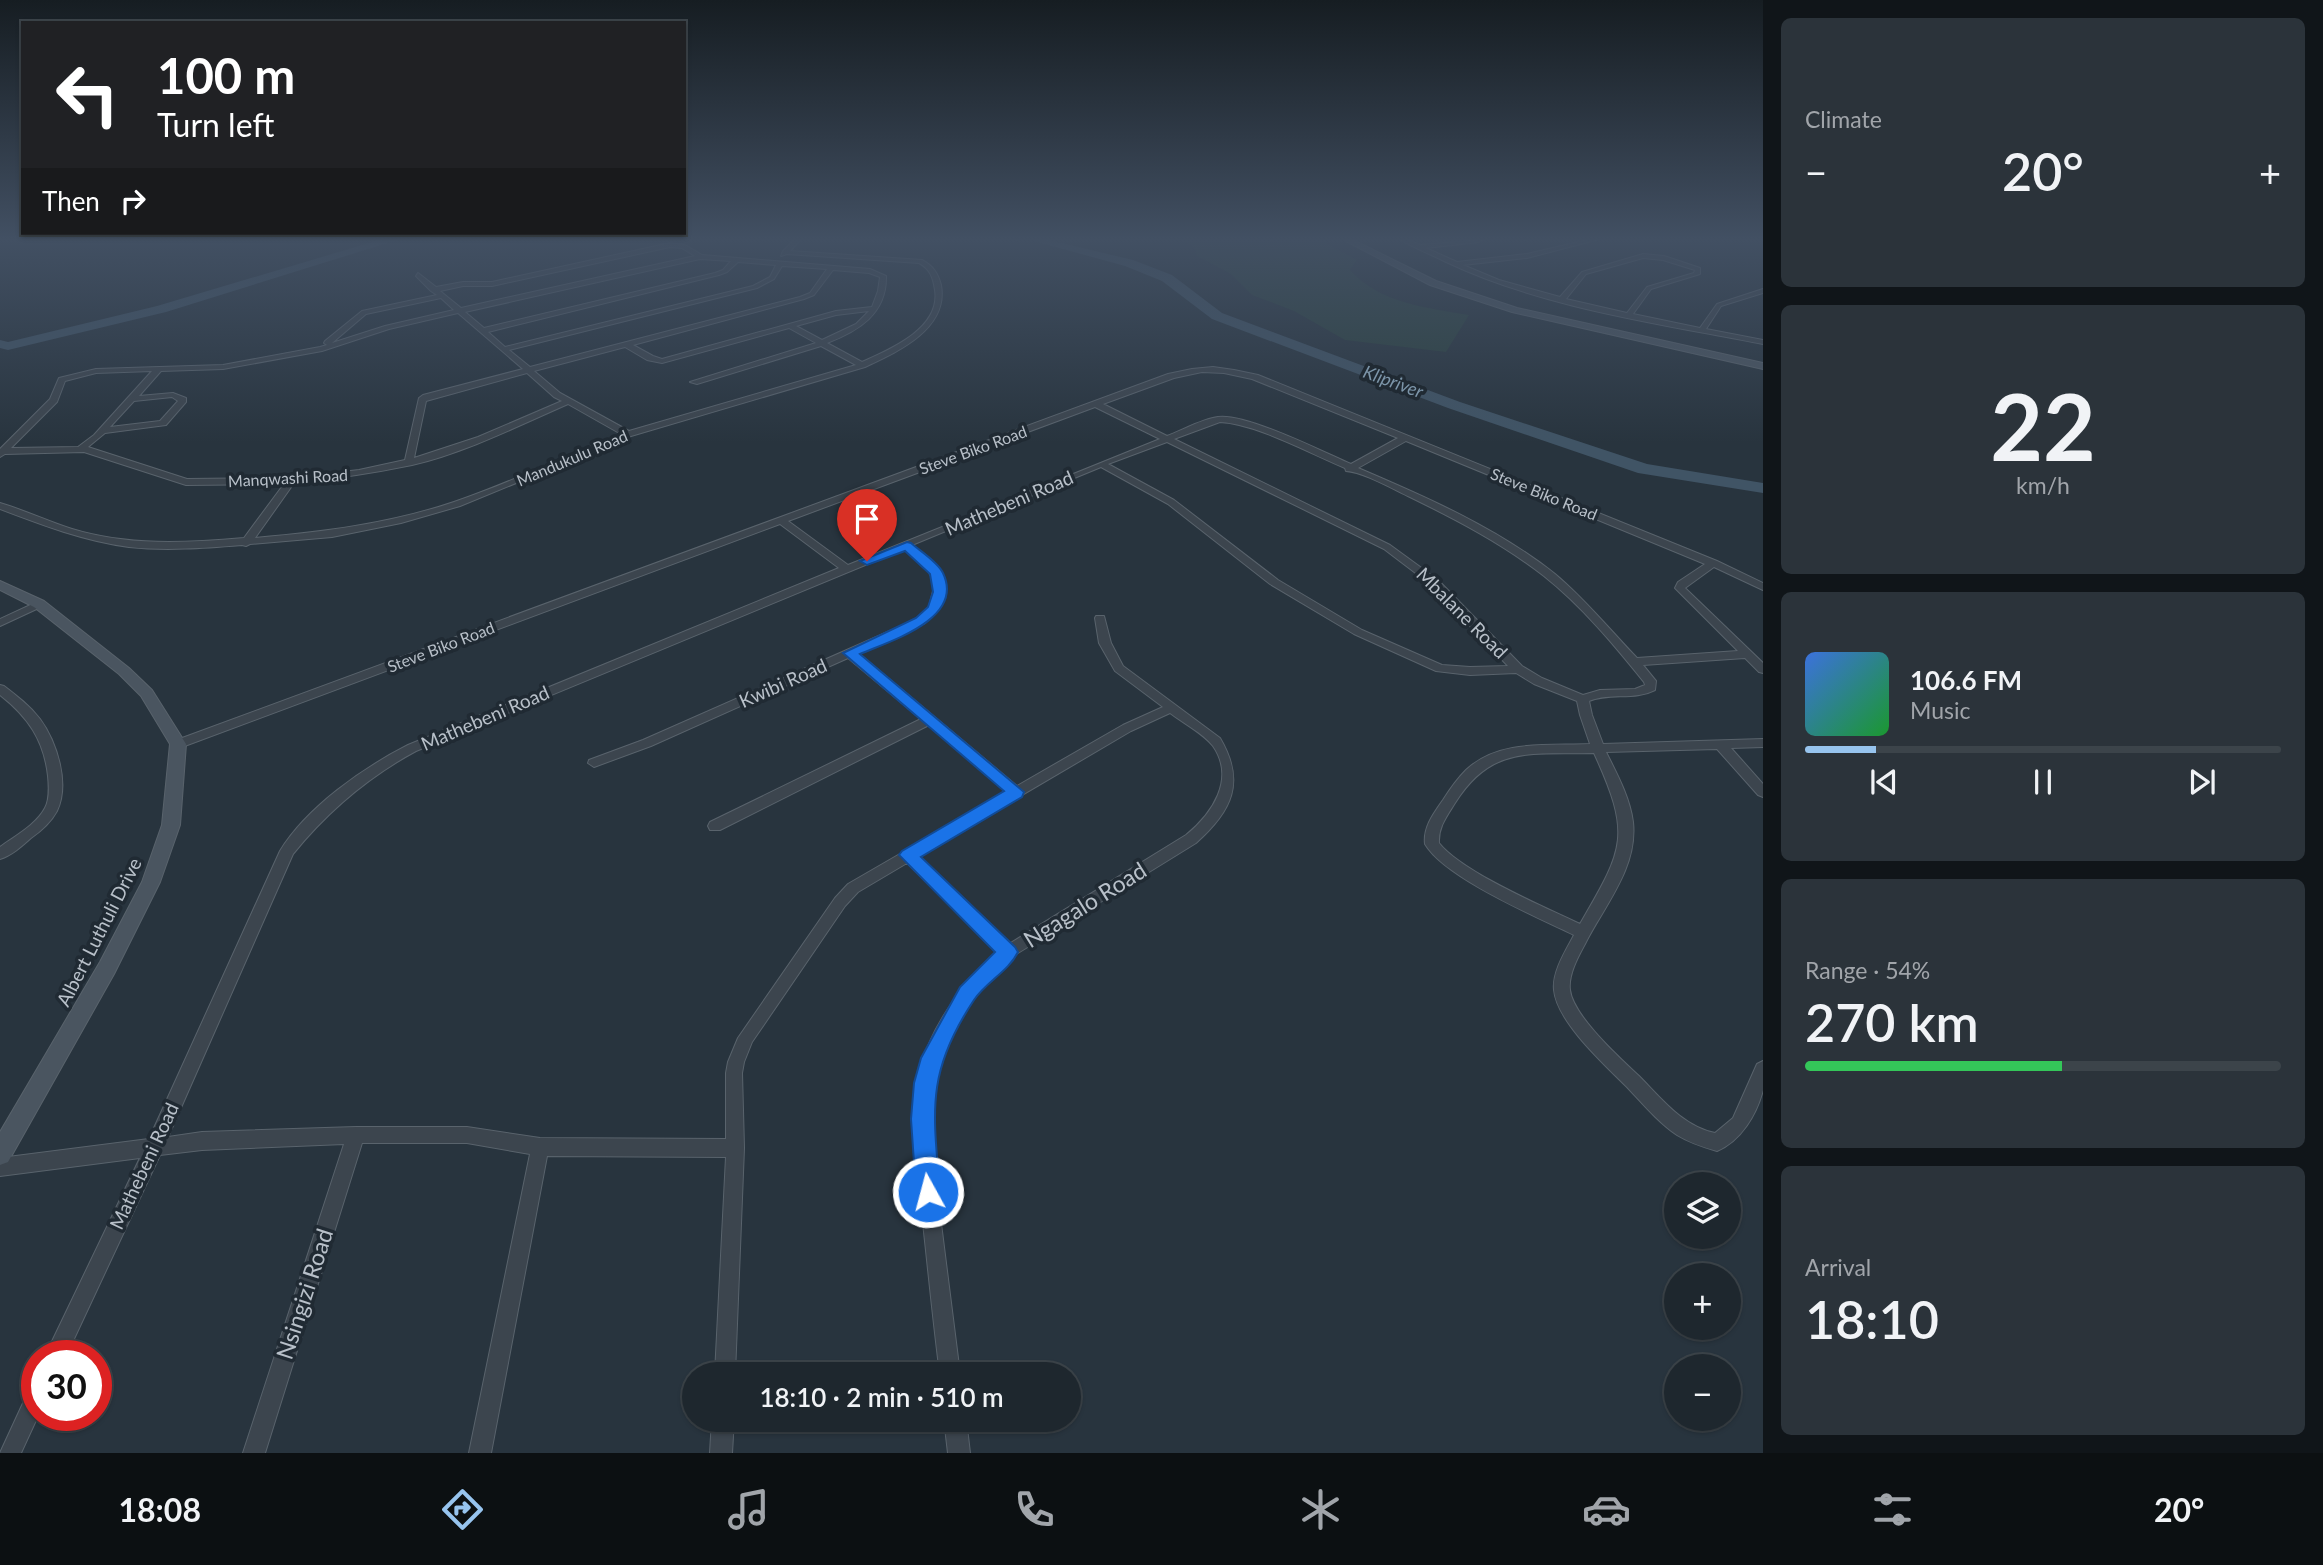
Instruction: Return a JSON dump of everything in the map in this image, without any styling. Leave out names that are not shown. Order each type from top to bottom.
[{"type":"street","points":[[322,349],[359,313],[379,308]]},
{"type":"street","points":[[455,308],[567,402],[628,434]]},
{"type":"street","points":[[1,452],[54,400],[62,380],[86,373],[223,367],[322,349],[375,330],[479,308]]},
{"type":"street","points":[[482,331],[579,308]]},
{"type":"street","points":[[505,349],[671,308]]},
{"type":"street","points":[[409,463],[424,398],[763,308]]},
{"type":"street","name":"Mandukulu Road","points":[[0,506],[71,532],[121,542],[169,545],[246,543],[349,531],[441,509],[492,492],[628,434],[742,398],[862,365],[886,354],[926,325],[935,308]]},
{"type":"street","points":[[1508,308],[1763,366]]},
{"type":"street","points":[[1602,308],[1763,342]]},
{"type":"street","points":[[1630,314],[1635,308]]},
{"type":"street","points":[[1702,330],[1717,308]]},
{"type":"street","points":[[626,344],[645,356],[662,361],[836,313],[873,309]]},
{"type":"street","points":[[694,382],[822,344],[869,317],[873,309]]},
{"type":"street","points":[[790,326],[862,365]]},
{"type":"street","name":"Steve Biko Road","points":[[178,744],[1178,373],[1200,369],[1255,377],[1713,563],[1763,587]]},
{"type":"street","points":[[81,448],[102,431],[158,370]]},
{"type":"street","points":[[102,431],[163,423],[183,400],[173,395],[131,399]]},
{"type":"street","name":"Manqwashi Road","points":[[1,452],[81,448],[107,454],[179,481],[291,481],[359,473],[409,463],[481,439],[567,402]]},
{"type":"street","name":"Mbalane Road","points":[[1096,404],[1357,531],[1403,558],[1434,582],[1518,669]]},
{"type":"street","name":"Mathebeni Road","points":[[63,1340],[154,1148],[287,851],[305,828],[372,770],[440,736],[1209,421],[1224,419],[1255,426],[1349,468]]},
{"type":"street","points":[[1349,468],[1405,438]]},
{"type":"street","name":"Mbalane Road","points":[[1101,464],[1171,502],[1274,582],[1366,636],[1440,668],[1470,671],[1518,669]]},
{"type":"street","points":[[1349,468],[1469,524],[1531,562],[1560,584],[1634,662],[1650,681],[1651,687],[1645,691],[1604,692],[1583,699],[1538,681],[1518,669]]},
{"type":"street","points":[[246,543],[291,481]]},
{"type":"street","points":[[781,520],[847,569]]},
{"type":"street","name":"Kwibi Road","points":[[594,763],[647,743],[914,625],[934,608],[940,592],[939,578],[929,564],[907,546]]},
{"type":"street","points":[[1713,563],[1680,588],[1763,669]]},
{"type":"street","points":[[0,585],[40,604],[77,632],[147,693],[178,744]]},
{"type":"street","points":[[0,623],[40,604]]},
{"type":"street","name":"Ngagalo Road","points":[[949,1362],[922,1140],[925,1083],[938,1043],[967,993],[985,972],[1008,952],[1191,839],[1224,802],[1229,781],[1222,749],[1212,737],[1119,668],[1105,643],[1100,618]]},
{"type":"street","points":[[850,653],[1016,792]]},
{"type":"street","points":[[1634,662],[1746,654]]},
{"type":"street","points":[[0,689],[38,725],[51,758],[55,781],[50,811],[0,855]]},
{"type":"street","points":[[1583,699],[1626,820],[1626,840],[1614,882],[1582,932],[1562,989],[1566,1004],[1582,1027],[1628,1077],[1667,1116],[1693,1136],[1717,1142],[1727,1136],[1739,1124],[1763,1069]]},
{"type":"street","points":[[726,1362],[735,1148],[734,1073],[746,1038],[846,894],[1127,728],[1170,708]]},
{"type":"street","points":[[715,826],[929,720]]},
{"type":"street","points":[[1582,932],[1449,862],[1434,849],[1432,837],[1459,784],[1479,763],[1515,751],[1763,743]]},
{"type":"street","name":"Albert Luthuli Drive","points":[[0,1154],[107,968],[151,882],[171,825],[178,744]]},
{"type":"street","points":[[1722,746],[1763,792]]},
{"type":"street","points":[[908,855],[1008,952]]},
{"type":"street","points":[[0,1167],[202,1141],[356,1135],[467,1135],[540,1147],[735,1148]]},
{"type":"street","name":"Nsingizi Road","points":[[254,1453],[356,1135]]},
{"type":"street","points":[[481,1453],[540,1147]]},
{"type":"street","points":[[10,1453],[21,1429]]},
{"type":"street","points":[[721,1453],[722,1432]]},
{"type":"street","points":[[957,1432],[959,1453]]},
{"type":"green space","points":[[1286,308],[1428,308],[1469,315],[1446,352],[1345,340]]},
{"type":"waterway","name":"Klipriver","points":[[0,344],[8,346],[165,308]]},
{"type":"waterway","name":"Klipriver","points":[[1206,308],[1217,316],[1454,405],[1644,469],[1763,488]]},
{"type":"route","points":[[867,561],[907,546],[922,557],[936,573],[940,592],[934,608],[921,621],[850,653],[1016,792],[908,855],[1008,952],[985,972],[967,993],[931,1058],[925,1083],[922,1119],[928,1192]]}]
